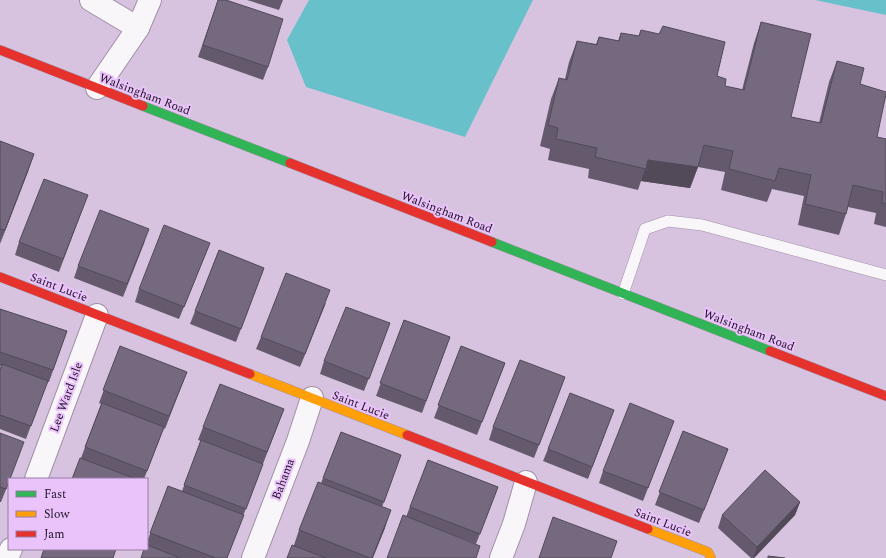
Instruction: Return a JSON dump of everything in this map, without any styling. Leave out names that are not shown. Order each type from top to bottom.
[{"type":"street","points":[[91,0],[138,28]]},
{"type":"street","points":[[97,88],[138,28],[150,0]]},
{"type":"street","name":"Walsingham Road","points":[[0,50],[886,396]]},
{"type":"street","name":"Saint Lucie","points":[[0,277],[708,552],[711,558]]},
{"type":"street","name":"Lee Ward Isle","points":[[36,478],[96,315]]},
{"type":"street","name":"Bahama","points":[[252,558],[298,441],[312,398]]},
{"type":"street","points":[[501,558],[514,524],[526,482]]},
{"type":"lane","points":[[623,294],[645,229],[668,221],[702,226],[886,275]]},
{"type":"shaded area","points":[[309,0],[533,0],[465,137],[306,87],[287,40]]},
{"type":"shaded area","points":[[815,0],[886,0],[886,15]]},
{"type":"building","points":[[218,0],[226,0],[283,19],[268,67],[203,45]]},
{"type":"building","points":[[761,22],[811,34],[791,117],[821,123],[837,61],[864,68],[860,84],[886,92],[877,137],[886,139],[886,204],[882,203],[883,192],[853,185],[846,214],[805,204],[811,175],[779,168],[775,181],[729,169],[733,151],[704,145],[698,167],[648,160],[646,169],[595,157],[597,148],[556,139],[558,128],[548,125],[559,78],[567,80],[577,41],[597,45],[599,37],[619,41],[621,33],[639,36],[641,30],[659,34],[663,26],[725,42],[717,76],[726,79],[725,86],[744,90]]},
{"type":"building","points":[[0,141],[34,154],[5,230],[0,229]]},
{"type":"building","points":[[44,179],[88,195],[63,259],[19,242]]},
{"type":"building","points":[[100,210],[149,229],[127,284],[78,266]]},
{"type":"building","points":[[164,225],[210,243],[184,307],[139,289]]},
{"type":"building","points":[[219,250],[264,268],[241,329],[195,311]]},
{"type":"building","points":[[286,273],[330,290],[305,354],[261,337]]},
{"type":"building","points":[[346,307],[390,323],[369,379],[324,361]]},
{"type":"building","points":[[0,309],[67,331],[53,370],[0,352]]},
{"type":"building","points":[[404,320],[450,337],[426,401],[380,383]]},
{"type":"building","points":[[120,346],[187,372],[169,416],[103,390]]},
{"type":"building","points":[[461,346],[505,363],[482,422],[438,405]]},
{"type":"building","points":[[520,360],[565,377],[539,445],[493,427]]},
{"type":"building","points":[[2,364],[48,381],[31,426],[0,415],[0,370]]},
{"type":"building","points":[[220,384],[284,409],[267,452],[203,427]]},
{"type":"building","points":[[570,393],[614,410],[592,467],[548,449]]},
{"type":"building","points":[[102,403],[164,427],[147,471],[85,447]]},
{"type":"building","points":[[630,403],[674,421],[648,488],[603,471]]},
{"type":"building","points":[[683,431],[728,449],[704,510],[659,492]]},
{"type":"building","points":[[341,432],[401,455],[384,502],[323,478]]},
{"type":"building","points":[[0,433],[24,442],[10,478],[8,478],[6,489],[0,487]]},
{"type":"building","points":[[201,440],[263,464],[246,509],[184,485]]},
{"type":"building","points":[[80,458],[133,478],[72,478]]},
{"type":"building","points":[[428,460],[498,487],[480,534],[410,507]]},
{"type":"building","points":[[765,470],[800,502],[757,547],[722,515]]},
{"type":"building","points":[[318,482],[391,510],[372,558],[299,530]]},
{"type":"building","points":[[168,486],[244,515],[227,558],[216,558],[150,533]]},
{"type":"building","points":[[403,515],[480,546],[476,558],[387,558]]},
{"type":"building","points":[[553,517],[617,541],[611,558],[539,558]]},
{"type":"building","points":[[148,545],[180,558],[141,558],[144,550],[148,550]]},
{"type":"building","points":[[292,545],[326,558],[287,558]]},
{"type":"building","points":[[44,550],[116,550],[113,558],[41,558]]},
{"type":"building","points":[[768,556],[785,558],[768,558]]},
{"type":"traffic: fast","points":[[143,106],[290,163]]},
{"type":"traffic: fast","points":[[492,242],[770,351]]},
{"type":"traffic: slow","points":[[250,374],[407,435]]},
{"type":"traffic: slow","points":[[648,529],[708,552],[711,558]]},
{"type":"traffic: jam","points":[[0,50],[143,106]]},
{"type":"traffic: jam","points":[[290,163],[492,242]]},
{"type":"traffic: jam","points":[[0,277],[250,374]]},
{"type":"traffic: jam","points":[[770,351],[886,396]]},
{"type":"traffic: jam","points":[[407,435],[648,529]]}]
